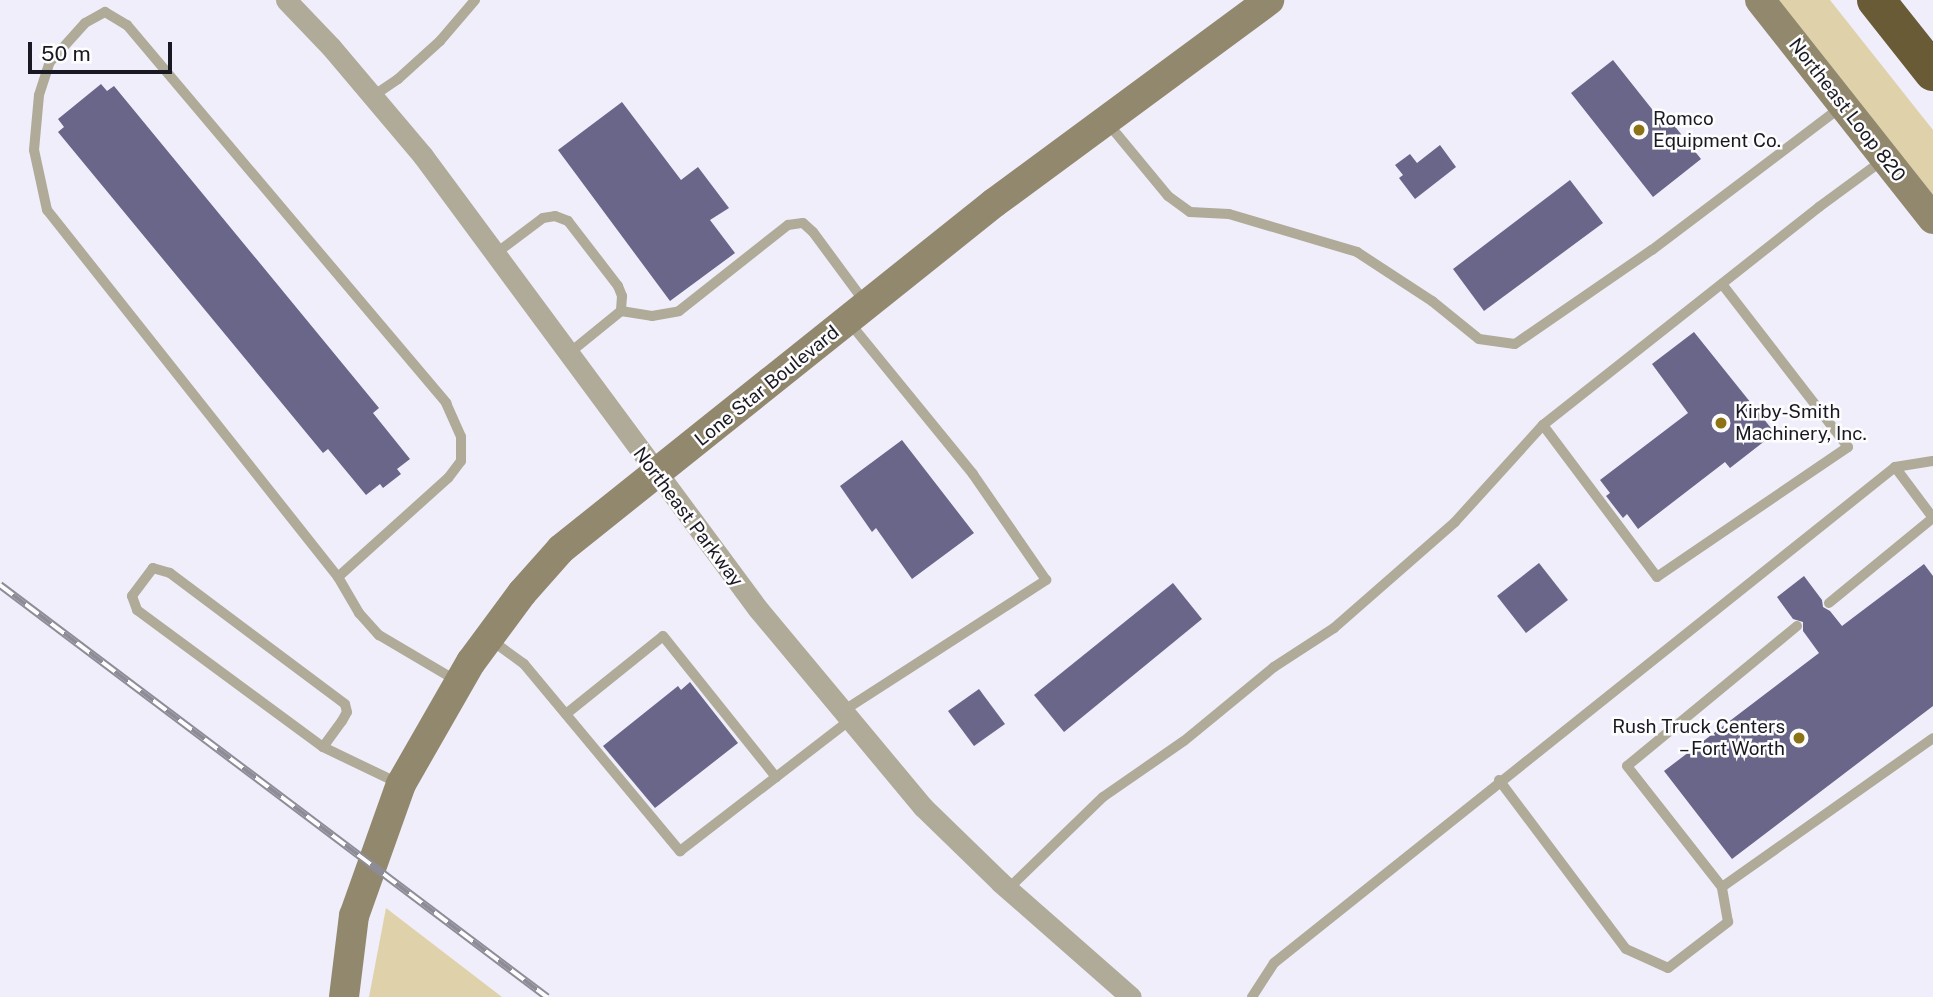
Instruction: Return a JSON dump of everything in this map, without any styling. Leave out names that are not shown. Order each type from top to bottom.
[{"type":"highway","points":[[1876,0],[1933,72]]},
{"type":"street","name":"Northeast Parkway","points":[[286,0],[424,156],[654,472],[758,609],[923,807],[1008,889],[1131,997]]},
{"type":"street","name":"Lone Star Boulevard","points":[[344,997],[354,916],[401,784],[459,682],[488,638],[522,593],[561,549],[994,203],[1269,0]]},
{"type":"street","name":"Northeast Loop 820","points":[[1760,0],[1933,219]]},
{"type":"lane","points":[[373,96],[398,79],[440,41],[475,0]]},
{"type":"lane","points":[[338,577],[449,478],[461,461],[461,438],[446,403],[437,392],[127,25],[105,12],[85,23],[50,62],[39,95],[34,150],[47,210],[338,577],[359,613],[379,635],[459,682]]},
{"type":"lane","points":[[1105,121],[1168,196],[1190,212],[1229,214],[1357,252],[1432,301],[1479,339],[1515,344],[1652,250],[1843,105]]},
{"type":"lane","points":[[1008,889],[1103,797],[1184,741],[1274,667],[1334,628],[1455,522],[1543,425],[1885,158]]},
{"type":"lane","points":[[495,254],[543,218],[555,216],[568,221],[618,286],[622,296],[621,311],[568,354]]},
{"type":"lane","points":[[488,638],[524,664],[680,851],[776,777],[846,715],[1046,580],[858,313],[813,232],[803,223],[788,225],[679,311],[652,316],[621,311]]},
{"type":"lane","points":[[1543,425],[1657,577],[1848,447],[1723,284]]},
{"type":"lane","points":[[1252,997],[1274,963],[1499,780],[1895,467],[1933,461]]},
{"type":"lane","points":[[1829,603],[1933,518],[1895,467]]},
{"type":"lane","points":[[323,747],[347,712],[345,704],[170,573],[153,568],[132,596],[137,610],[323,747],[401,784]]},
{"type":"lane","points":[[1499,780],[1626,949],[1668,968],[1728,922],[1722,887],[1627,766],[1797,626]]},
{"type":"lane","points":[[566,714],[663,636],[776,777]]},
{"type":"lane","points":[[1722,887],[1933,738]]},
{"type":"shaded area","points":[[1778,0],[1830,0],[1933,130],[1933,199]]},
{"type":"shaded area","points":[[386,908],[502,997],[369,997]]},
{"type":"building","name":"Romco Equipment Co.","points":[[1613,60],[1667,128],[1673,124],[1701,159],[1653,197],[1571,93]]},
{"type":"building","points":[[101,84],[107,91],[114,86],[379,408],[373,413],[410,459],[397,469],[401,474],[383,488],[380,484],[366,495],[328,449],[323,453],[58,132],[64,127],[58,119]]},
{"type":"building","points":[[622,102],[681,180],[698,167],[729,208],[710,220],[735,253],[670,301],[558,150]]},
{"type":"building","points":[[1440,145],[1456,167],[1415,199],[1399,178],[1403,175],[1395,165],[1410,154],[1417,163]]},
{"type":"building","points":[[1570,180],[1603,223],[1484,311],[1453,269]]},
{"type":"building","name":"Kirby-Smith Machinery, Inc.","points":[[1694,332],[1775,433],[1730,468],[1725,462],[1638,529],[1627,514],[1623,518],[1606,496],[1610,493],[1600,480],[1688,413],[1652,364]]},
{"type":"building","points":[[902,440],[974,533],[912,579],[876,528],[872,532],[840,486]]},
{"type":"building","points":[[1539,563],[1568,600],[1526,633],[1497,596]]},
{"type":"building","name":"Rush Truck Centers – Fort Worth","points":[[1924,564],[1933,576],[1933,706],[1732,859],[1664,771],[1819,653],[1803,631],[1803,622],[1793,619],[1777,597],[1804,576],[1822,600],[1823,607],[1830,611],[1842,626]]},
{"type":"building","points":[[1173,583],[1202,619],[1064,732],[1034,695]]},
{"type":"building","points":[[690,682],[738,743],[655,808],[603,746],[678,686],[681,690]]},
{"type":"building","points":[[979,689],[1005,724],[974,746],[948,711]]},
{"type":"railway","points":[[0,585],[547,997]]},
{"type":"place","name":"Romco Equipment Co.","points":[[1639,130]]},
{"type":"place","name":"Kirby-Smith Machinery, Inc.","points":[[1721,423]]},
{"type":"place","name":"Rush Truck Centers – Fort Worth","points":[[1799,738]]}]
